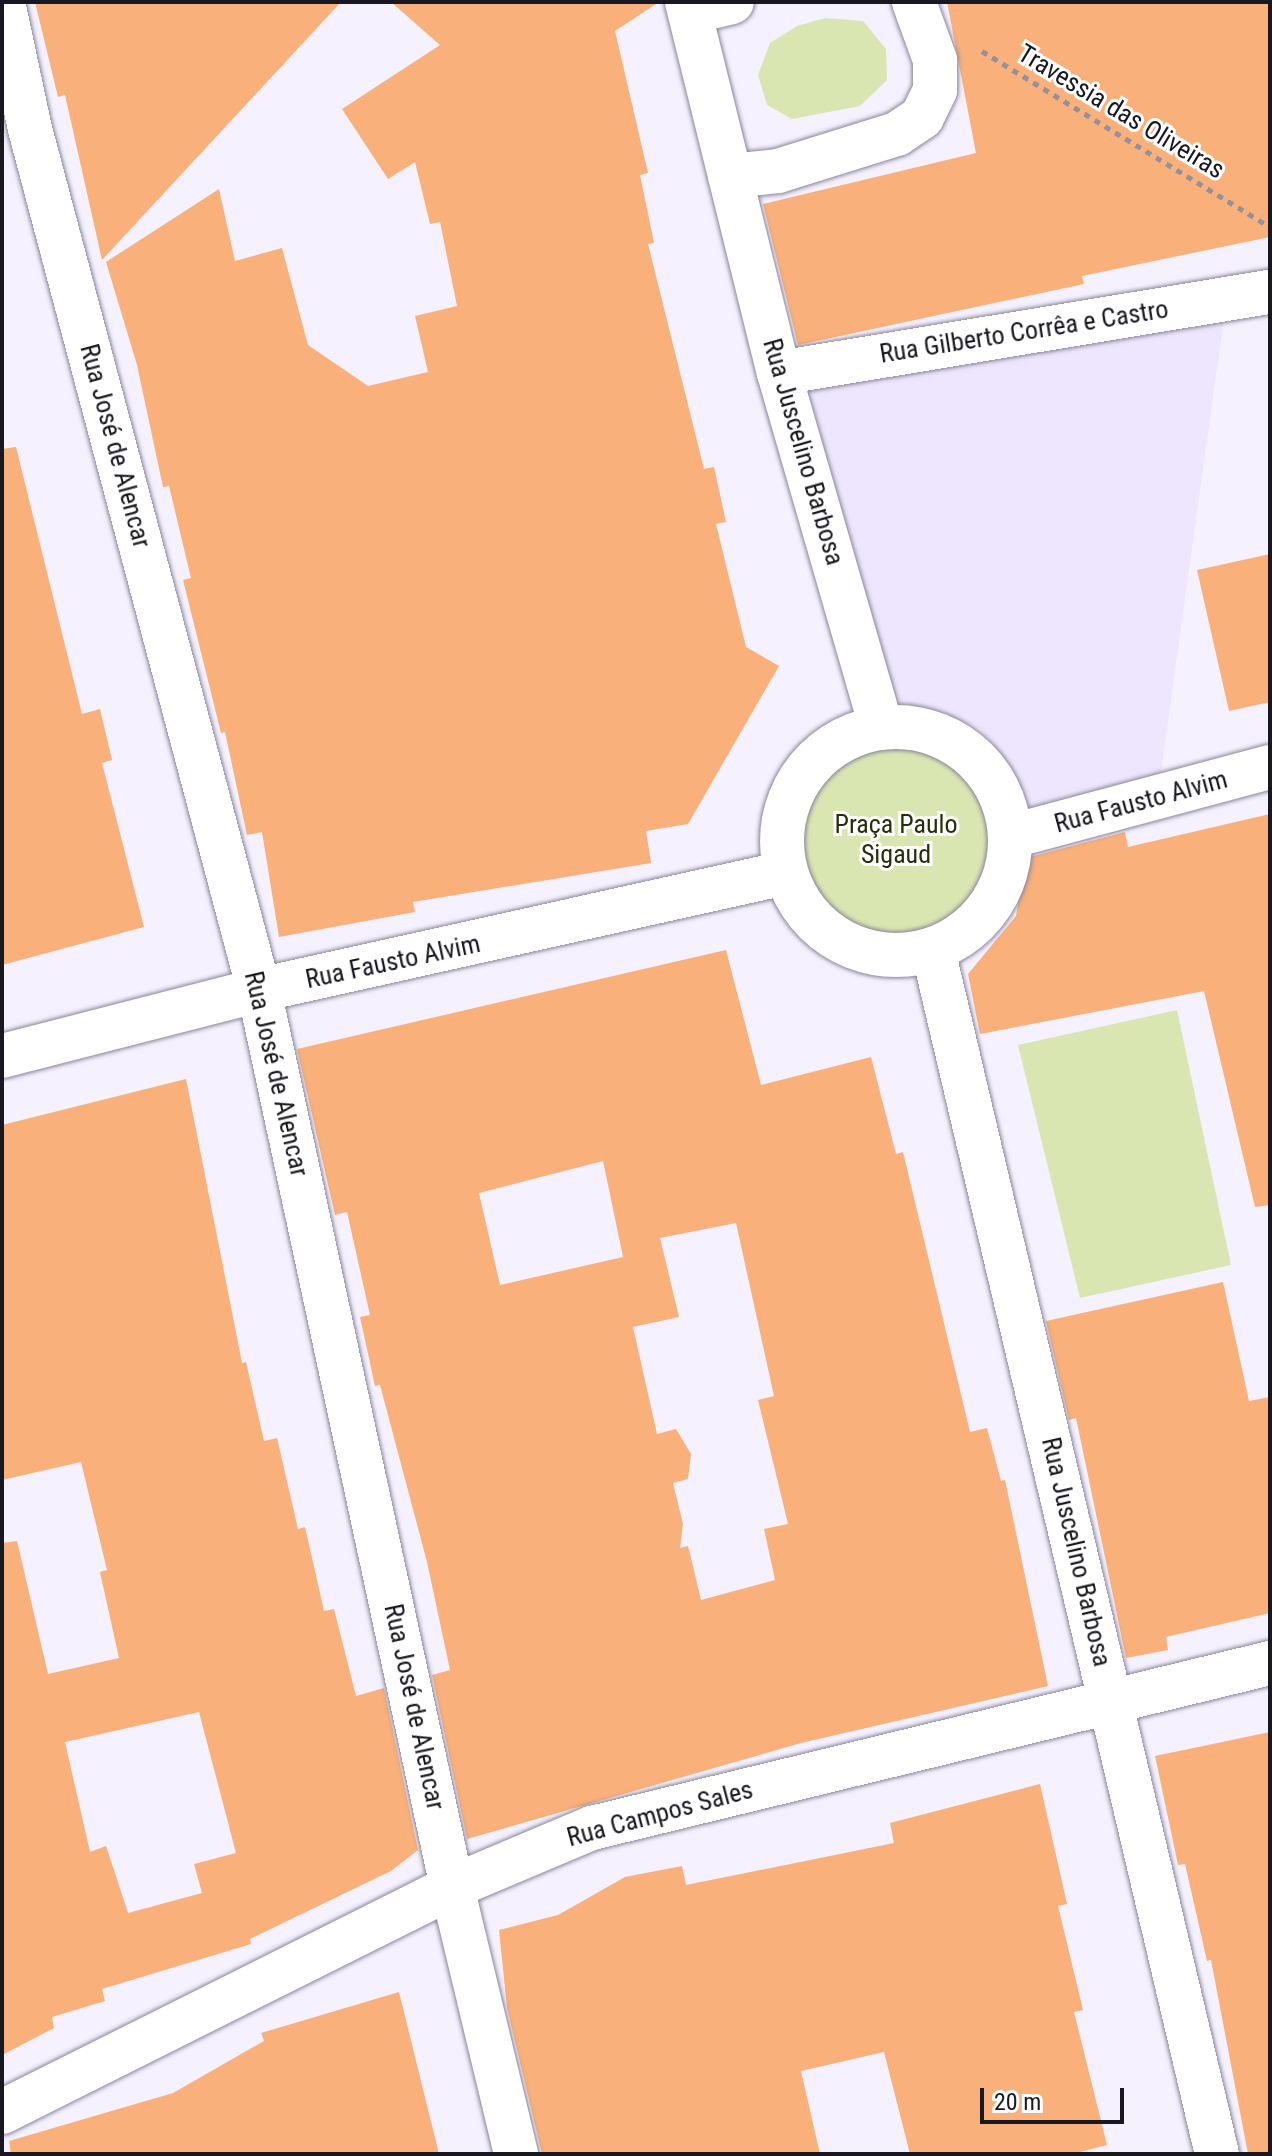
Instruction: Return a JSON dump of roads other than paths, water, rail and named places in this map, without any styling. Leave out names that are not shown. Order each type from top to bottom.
[{"type":"street","name":"Rua José de Alencar","points":[[3,2],[16,132],[259,990],[452,1887],[516,2154]]},
{"type":"street","name":"Rua Juscelino Barbosa","points":[[732,2],[689,7],[779,373],[881,727]]},
{"type":"street","points":[[730,176],[778,171],[897,134],[922,117],[935,90],[935,60],[914,2]]},
{"type":"street","name":"Rua Gilberto Corrêa e Castro","points":[[779,373],[1270,292]]},
{"type":"street","points":[[881,727],[931,733],[955,742],[984,766],[1004,799],[1012,836],[1009,865],[991,906],[960,937],[933,950],[896,956],[860,950],[827,933],[801,906],[785,873],[781,834],[790,795],[812,763],[833,747],[881,727]]},
{"type":"street","name":"Rua Fausto Alvim","points":[[1012,836],[1270,767]]},
{"type":"street","name":"Rua Fausto Alvim","points":[[2,1056],[259,990],[785,873]]},
{"type":"street","name":"Rua Juscelino Barbosa","points":[[933,950],[1217,2154]]},
{"type":"street","name":"Rua Campos Sales","points":[[2,2112],[452,1887],[592,1828],[1270,1663]]},
{"type":"park label","name":"Praça Paulo Sigaud","points":[[896,840]]}]
